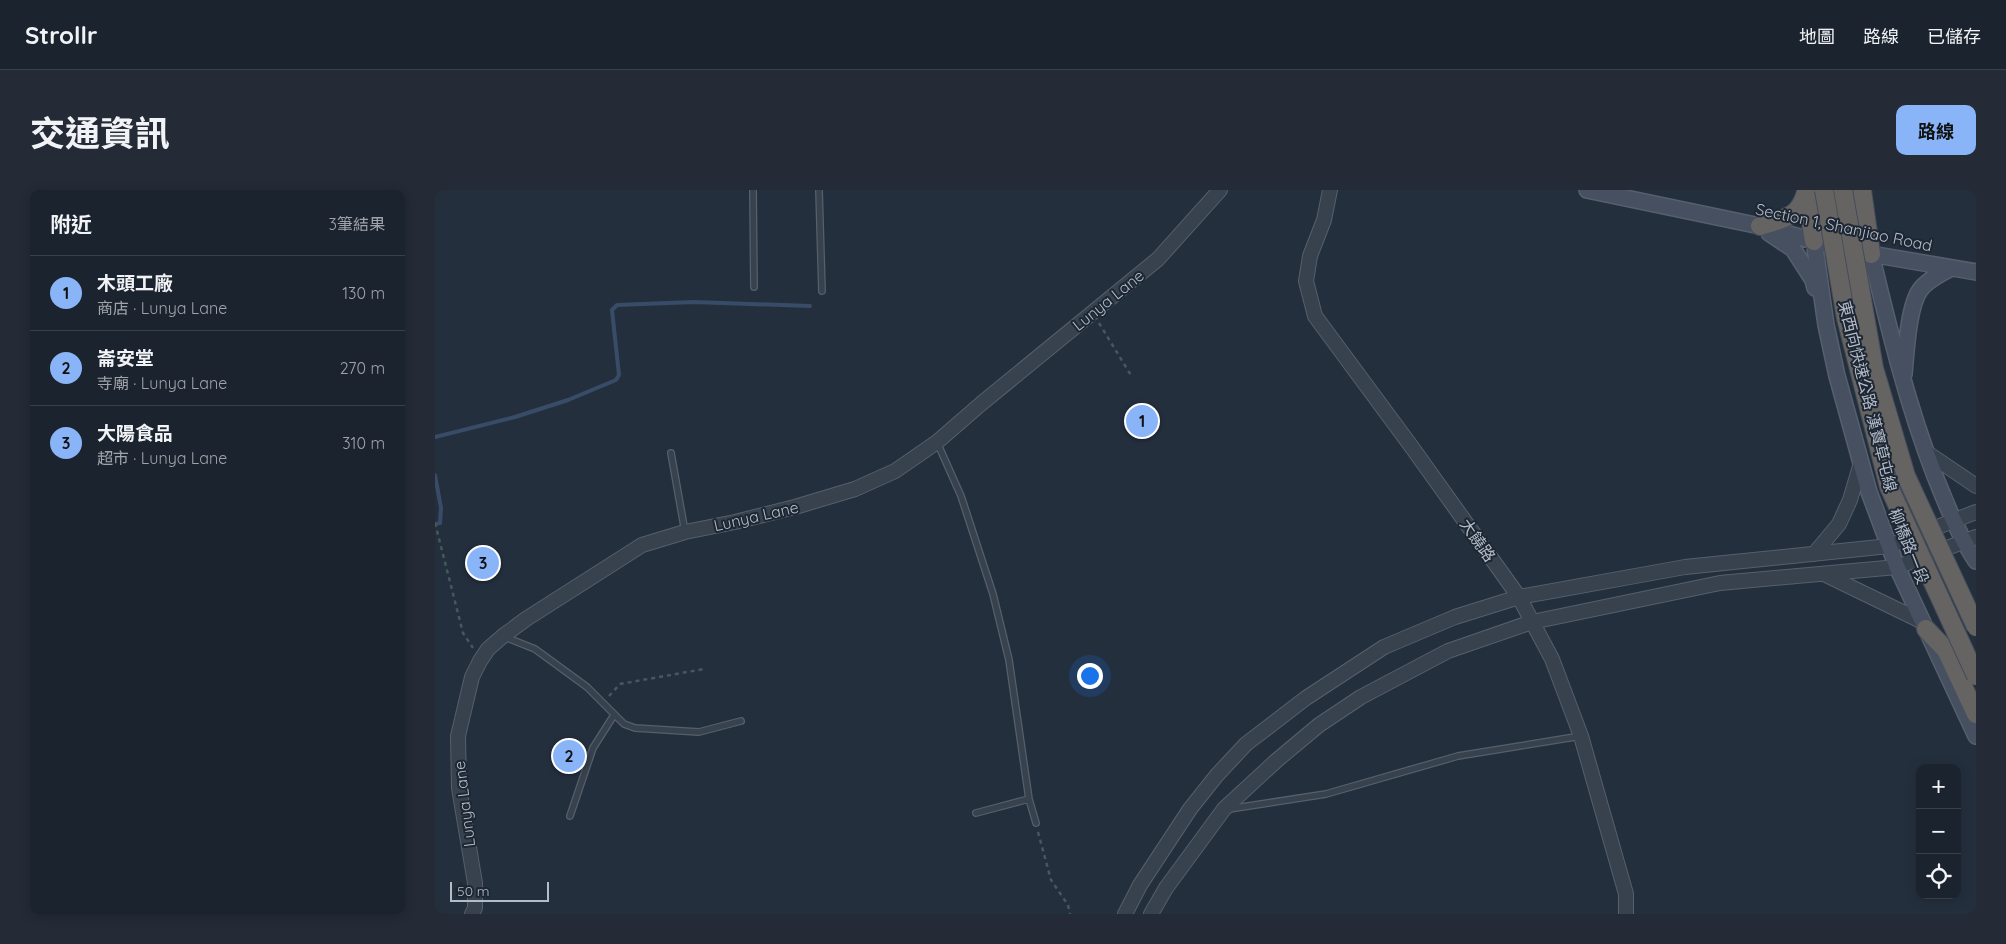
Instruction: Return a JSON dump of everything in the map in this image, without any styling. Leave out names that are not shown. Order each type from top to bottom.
[{"type":"highway","name":"東西向快速公路 漢寶草屯線","points":[[1824,190],[1846,318],[1889,487],[1976,676]]},
{"type":"highway","name":"東西向快速公路 漢寶草屯線","points":[[1843,190],[1874,368],[1906,476],[1976,627]]},
{"type":"highway","points":[[1862,190],[1871,254]]},
{"type":"highway","points":[[1759,226],[1795,214],[1803,204],[1806,191]]},
{"type":"highway","points":[[1806,191],[1814,241]]},
{"type":"highway","points":[[1924,626],[1946,650],[1976,714]]},
{"type":"main road","name":"Section 1, Shanjiao Road","points":[[1587,190],[1626,194],[1871,254],[1976,272]]},
{"type":"main road","points":[[1759,226],[1793,249],[1813,280],[1826,325]]},
{"type":"main road","name":"柳橋路一段","points":[[1814,241],[1826,325],[1837,376],[1869,492],[1897,567],[1976,736]]},
{"type":"main road","points":[[1871,254],[1891,338],[1926,452],[1953,522],[1969,539],[1976,561]]},
{"type":"main road","points":[[1904,383],[1908,334],[1919,291],[1928,282],[1951,268]]},
{"type":"street","name":"Lunya Lane","points":[[476,912],[475,883],[459,788],[458,736],[465,698],[472,677],[481,660],[503,636],[526,619],[642,545],[685,532],[787,509],[855,489],[895,471],[937,442],[981,403],[1158,259],[1220,190]]},
{"type":"street","name":"大饒路","points":[[1329,190],[1324,220],[1310,256],[1306,281],[1315,316],[1519,597],[1556,667],[1581,736],[1626,894],[1626,914]]},
{"type":"street","points":[[1926,452],[1976,486]]},
{"type":"street","points":[[1814,554],[1839,524],[1851,500],[1861,462]]},
{"type":"street","points":[[1125,914],[1140,885],[1189,810],[1246,744],[1305,698],[1384,647],[1455,617],[1519,597],[1685,567],[1889,546],[1976,512]]},
{"type":"street","points":[[1151,914],[1166,888],[1224,810],[1277,760],[1319,725],[1361,696],[1447,651],[1532,622],[1720,583],[1897,567],[1969,539]]},
{"type":"street","points":[[1823,574],[1924,626]]},
{"type":"lane","points":[[753,190],[755,287]]},
{"type":"lane","points":[[819,190],[821,291]]},
{"type":"lane","points":[[937,442],[961,496],[993,594],[1009,660],[1029,799],[1036,823]]},
{"type":"lane","points":[[671,453],[685,532]]},
{"type":"lane","points":[[503,636],[535,649],[587,687],[624,724],[635,728],[699,732],[741,721]]},
{"type":"lane","points":[[570,816],[593,748],[614,715]]},
{"type":"lane","points":[[1224,810],[1326,794],[1458,756],[1581,736]]},
{"type":"lane","points":[[976,813],[1029,799]]},
{"type":"path","points":[[1092,313],[1133,377]]},
{"type":"path","points":[[435,523],[463,633],[481,660]]},
{"type":"path","points":[[602,703],[620,684],[704,669]]},
{"type":"path","points":[[1036,823],[1051,880],[1071,914]]},
{"type":"waterway","points":[[435,437],[515,417],[568,400],[616,380],[619,375],[612,310],[617,305],[694,302],[810,306]]},
{"type":"waterway","points":[[435,475],[441,508],[440,523],[435,524]]},
{"type":"place","name":"木頭工廠","points":[[1142,421]]},
{"type":"place","name":"大陽食品","points":[[483,563]]},
{"type":"place","name":"崙安堂","points":[[569,756]]}]
